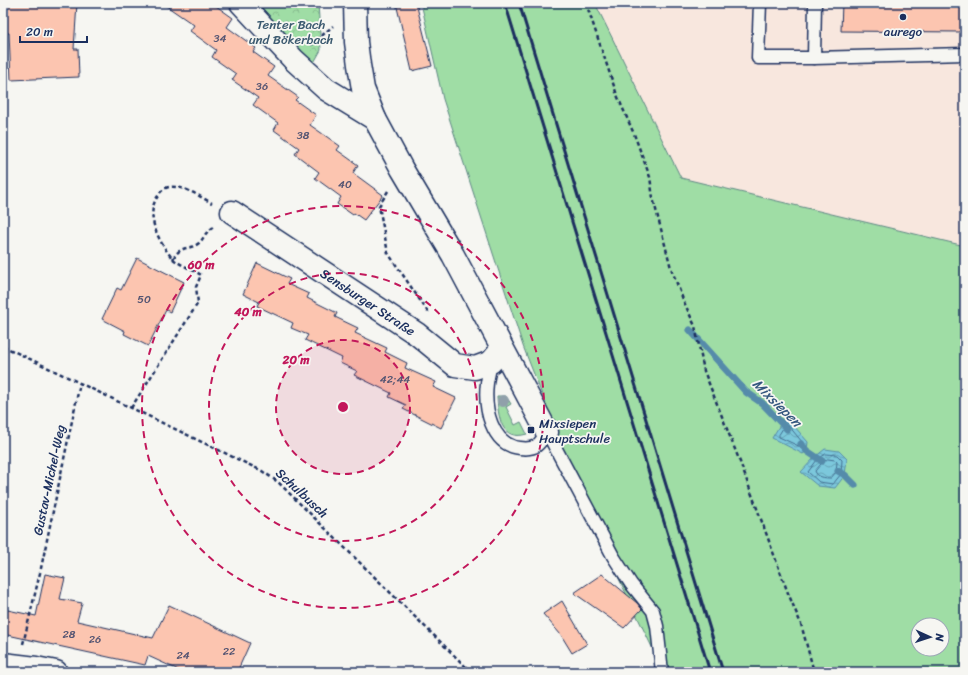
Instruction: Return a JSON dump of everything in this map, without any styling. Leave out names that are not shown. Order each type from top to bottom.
[{"type":"street","points":[[241,3],[294,60],[326,89],[375,119]]},
{"type":"street","points":[[355,3],[356,48],[363,88],[375,119],[402,169],[453,255],[497,356],[547,432]]},
{"type":"street","name":"Sensburger Straße","points":[[232,212],[417,334],[455,365],[475,368],[497,356]]},
{"type":"street","points":[[12,665],[56,672]]},
{"type":"lane","points":[[760,3],[758,58],[965,54]]},
{"type":"lane","points":[[814,58],[815,3]]},
{"type":"lane","points":[[497,356],[487,384],[486,397],[491,421],[496,434],[505,444],[515,448],[532,448],[540,444],[547,432]]},
{"type":"lane","points":[[547,432],[612,556],[631,584],[653,611],[657,626],[662,672]]},
{"type":"path","points":[[586,3],[616,96],[634,134],[650,177],[652,198],[671,268],[695,326],[704,372],[740,462],[788,593],[801,624],[814,672]]},
{"type":"path","points":[[294,60],[333,26]]},
{"type":"path","points":[[402,169],[379,206],[388,253],[428,312],[417,334]]},
{"type":"path","points":[[131,408],[198,303],[196,287],[201,275],[173,259],[156,230],[152,208],[156,199],[161,191],[169,187],[180,188],[232,212],[206,233],[201,242],[180,250],[176,253],[173,259]]},
{"type":"path","points":[[3,346],[80,383]]},
{"type":"path","name":"Schulbusch","points":[[80,383],[262,471],[278,482],[471,672]]},
{"type":"path","name":"Gustav-Michel-Weg","points":[[12,665],[24,638],[40,573],[80,383]]},
{"type":"shaded area","points":[[595,3],[965,3],[965,246],[681,178]]},
{"type":"green space","name":"Tenter Bach und Bökerbach","points":[[227,3],[318,3],[321,50],[307,75],[292,74]]},
{"type":"green space","points":[[421,3],[595,3],[681,178],[965,246],[965,672],[664,672],[593,525],[523,346],[443,99]]},
{"type":"green space","points":[[497,396],[506,396],[511,404],[506,407],[515,425],[521,422],[527,434],[511,434],[506,431],[502,425],[498,411]]},
{"type":"water","points":[[787,418],[808,442],[807,451],[803,454],[772,438],[781,423]]},
{"type":"water","points":[[825,449],[839,451],[847,459],[845,475],[835,488],[818,486],[801,472]]},
{"type":"building","points":[[3,3],[77,3],[74,49],[78,49],[79,77],[11,80],[9,33],[3,33]]},
{"type":"building","points":[[162,3],[212,3],[233,18],[227,27],[256,48],[253,52],[274,67],[268,76],[298,97],[295,100],[316,115],[310,125],[340,146],[337,150],[358,165],[353,173],[383,195],[364,220],[354,213],[353,215],[337,204],[341,197],[315,178],[319,172],[295,154],[299,148],[274,130],[278,123],[253,105],[258,98],[232,80],[236,74],[212,57],[216,50],[190,31],[194,25]]},
{"type":"building","points":[[396,3],[416,3],[432,66],[412,71]]},
{"type":"building","name":"aurego","points":[[842,3],[964,3],[963,32],[841,31]]},
{"type":"building","points":[[137,258],[184,282],[170,312],[166,310],[148,346],[124,334],[125,331],[102,319],[117,288],[121,290]]},
{"type":"building","points":[[257,263],[290,279],[287,284],[309,294],[307,298],[337,313],[335,317],[358,328],[355,333],[387,348],[385,352],[407,363],[405,368],[436,382],[433,387],[456,398],[441,428],[403,409],[406,405],[389,397],[391,393],[354,375],[357,371],[340,363],[342,358],[305,340],[308,335],[291,328],[293,323],[257,306],[259,302],[243,294]]},
{"type":"building","points":[[45,574],[65,578],[60,599],[82,603],[77,621],[153,638],[169,605],[250,643],[237,672],[183,672],[148,656],[145,665],[3,634],[3,609],[36,616]]},
{"type":"building","points":[[602,574],[637,603],[642,609],[624,628],[574,593]]},
{"type":"building","points":[[562,601],[587,644],[572,653],[561,635],[543,614]]},
{"type":"waterway","name":"Mixsiepen","points":[[690,330],[746,392],[762,403],[787,429]]},
{"type":"waterway","name":"Mixsiepen","points":[[801,444],[807,451],[822,461]]},
{"type":"waterway","name":"Mixsiepen","points":[[838,471],[845,475],[855,485]]},
{"type":"railway","points":[[505,3],[710,672]]},
{"type":"railway","points":[[519,3],[723,672]]},
{"type":"place","name":"aurego","points":[[903,17]]},
{"type":"place","name":"Mixsiepen Hauptschule","points":[[531,430]]}]
